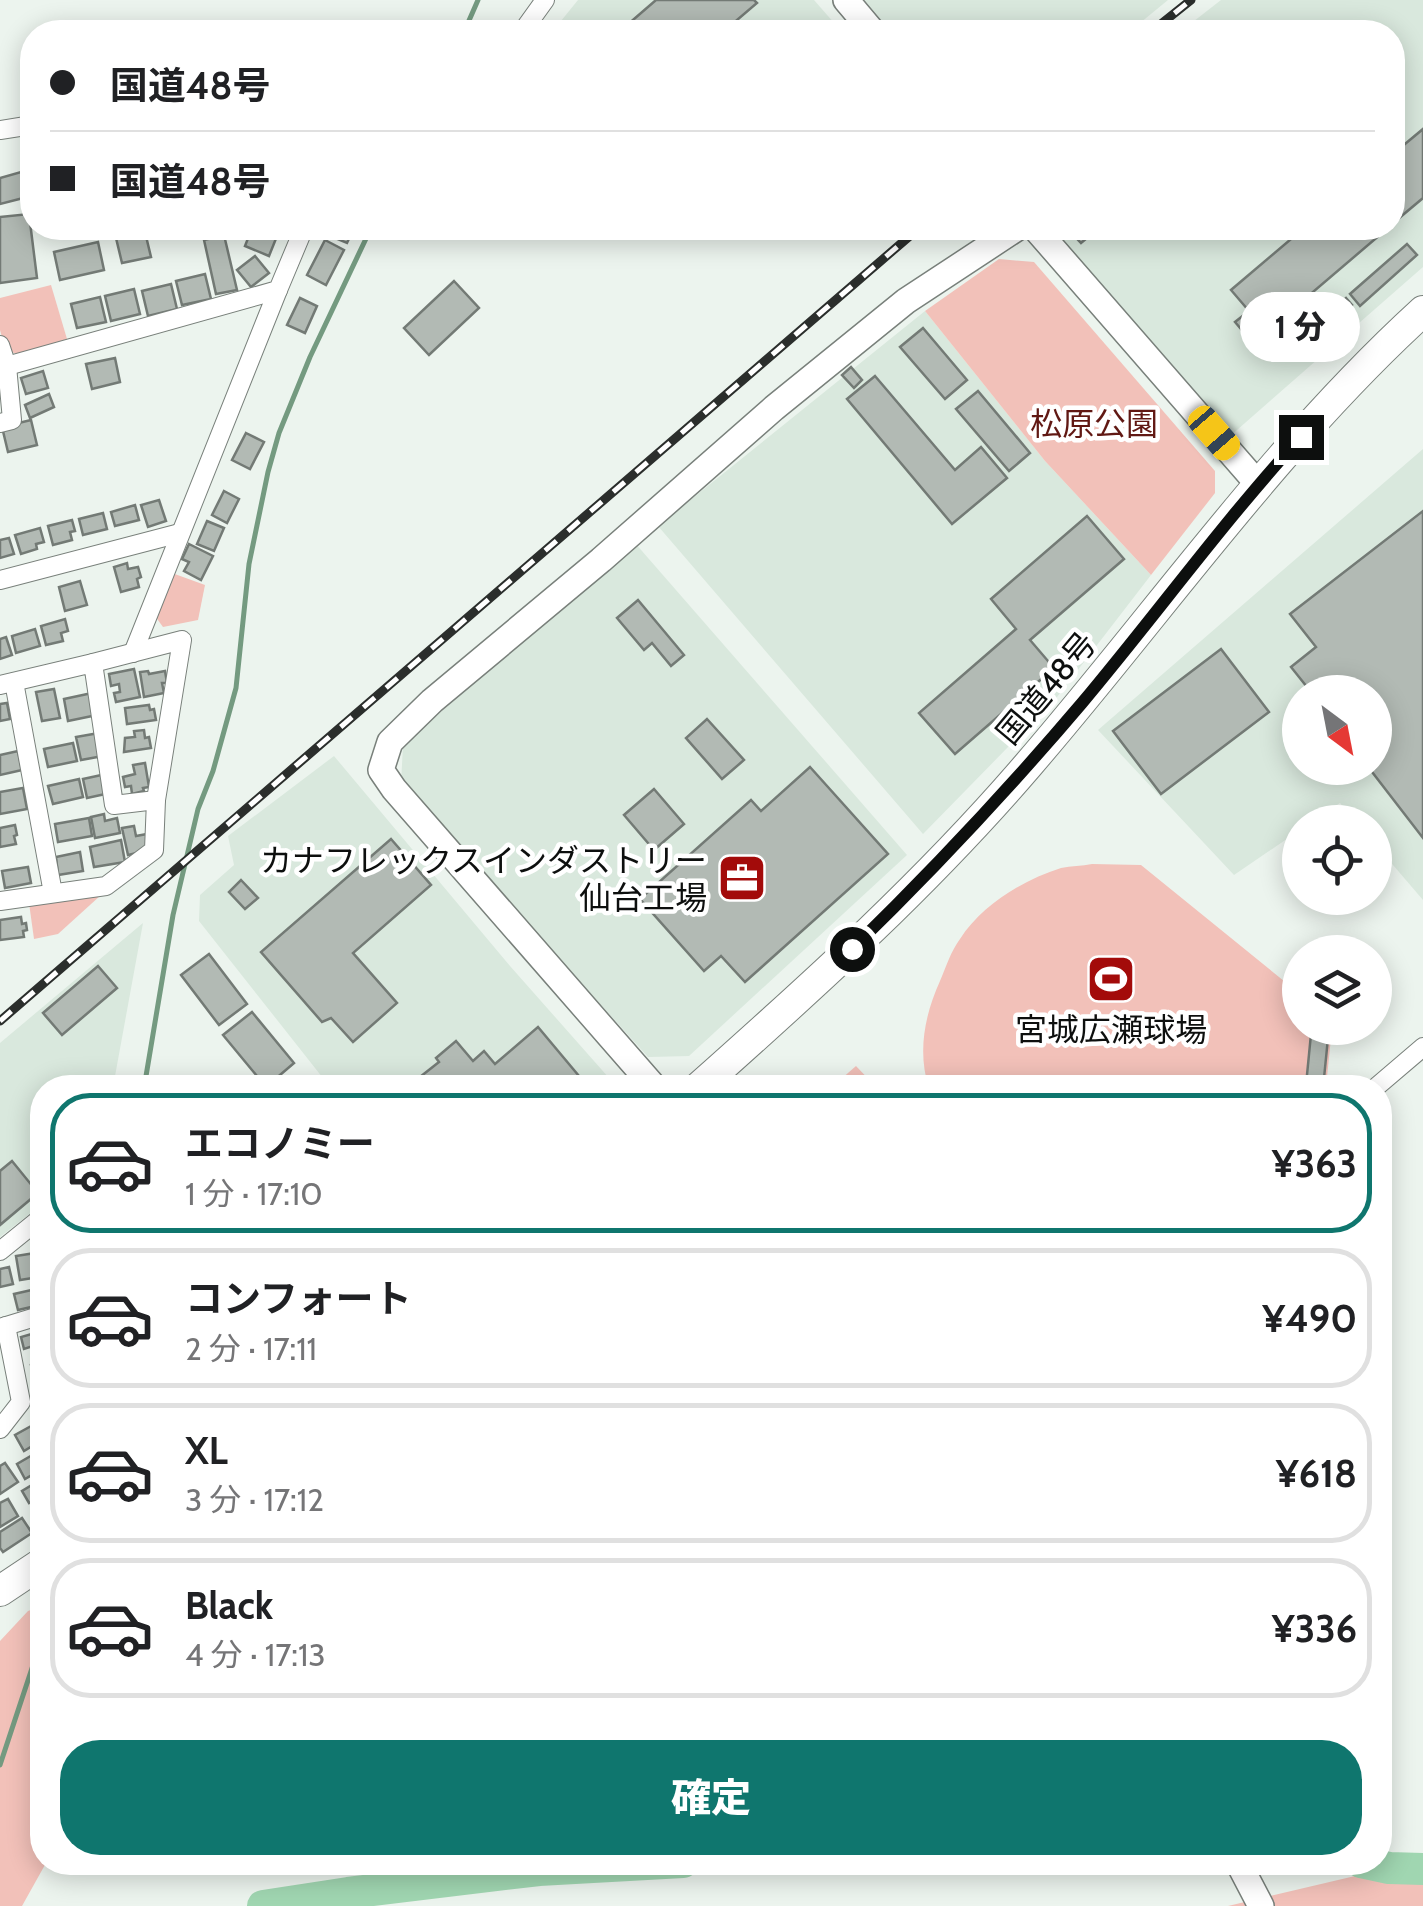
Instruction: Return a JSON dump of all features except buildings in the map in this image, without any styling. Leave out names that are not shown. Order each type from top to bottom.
[{"type":"highway","name":"国道48号","points":[[713,1075],[829,972],[966,835],[1085,699],[1258,484],[1423,311]]},
{"type":"highway","points":[[0,1591],[30,1571]]},
{"type":"street","points":[[846,0],[863,20]]},
{"type":"street","points":[[132,653],[299,240]]},
{"type":"street","points":[[644,1075],[394,789],[382,770],[390,742],[432,701],[774,408],[906,301],[999,240]]},
{"type":"street","points":[[1045,240],[1258,484]]},
{"type":"street","points":[[7,366],[278,290]]},
{"type":"street","points":[[0,345],[7,366],[12,420],[0,423]]},
{"type":"street","points":[[0,580],[180,534]]},
{"type":"street","points":[[0,901],[53,894],[106,886],[154,850],[156,800],[182,640],[7,684],[53,894]]},
{"type":"street","points":[[93,664],[114,805],[156,800]]},
{"type":"street","points":[[1390,1075],[1423,1047]]},
{"type":"street","points":[[0,1251],[30,1227]]},
{"type":"street","points":[[0,1429],[21,1402],[3,1327],[30,1319]]},
{"type":"street","points":[[1245,1875],[1261,1906]]},
{"type":"shaded area","points":[[578,0],[814,0],[832,20],[562,20]]},
{"type":"shaded area","points":[[858,0],[1168,0],[1144,20],[875,20]]},
{"type":"shaded area","points":[[1221,0],[1423,0],[1423,267],[1229,437],[1056,240],[1405,240],[1405,20],[1195,20]]},
{"type":"shaded area","points":[[925,311],[1045,461],[1151,575],[1057,697],[923,834],[658,526]]},
{"type":"shaded area","points":[[1423,449],[1423,900],[1392,864],[1392,805],[1282,805],[1282,842],[1234,875],[1098,730]]},
{"type":"shaded area","name":"カナフレックスインダストリー 仙台工場","points":[[635,543],[907,855],[689,1056],[648,1057],[401,784],[403,745]]},
{"type":"shaded area","points":[[334,756],[606,1075],[321,1075],[199,921],[200,895],[234,865],[228,836]]},
{"type":"shaded area","points":[[143,923],[115,1075],[30,1075],[30,1213],[0,1237],[0,1043]]},
{"type":"green space","name":"松原公園","points":[[999,259],[1034,262],[1215,471],[1215,493],[1151,575],[1045,461],[925,311]]},
{"type":"green space","points":[[51,285],[67,339],[19,355],[5,349],[0,330],[0,298]]},
{"type":"green space","points":[[172,573],[205,585],[198,620],[163,627],[155,616]]},
{"type":"green space","name":"宮城広瀬球場","points":[[1092,864],[1141,865],[1282,979],[1282,1045],[1330,1045],[1327,1075],[925,1075],[923,1047],[927,1020],[954,949],[980,915],[1032,879],[1061,868]]},
{"type":"green space","points":[[101,895],[58,934],[34,939],[29,903]]},
{"type":"green space","points":[[856,1066],[865,1075],[846,1075]]},
{"type":"green space","points":[[28,1611],[30,1875],[39,1875],[22,1906],[0,1906],[0,1641]]},
{"type":"green space","points":[[1423,1860],[1423,1906],[1228,1906],[1359,1875],[1392,1875],[1392,1867]]},
{"type":"waterway","points":[[469,20],[478,0]]},
{"type":"waterway","points":[[146,1075],[173,915],[198,809],[236,688],[249,564],[268,472],[279,433],[310,357],[365,240]]},
{"type":"waterway","points":[[0,1765],[30,1674]]},
{"type":"waterway","points":[[1392,1868],[1423,1869]]},
{"type":"waterway","points":[[263,1906],[497,1875]]},
{"type":"railway","points":[[1166,20],[1191,0]]},
{"type":"railway","points":[[0,1021],[905,240]]},
{"type":"place","name":"カナフレックスインダストリー 仙台工場","points":[[742,878]]},
{"type":"place","name":"宮城広瀬球場","points":[[1111,979]]},
{"type":"route","points":[[852,949],[966,835],[1026,768],[1258,484],[1301,437]]}]
